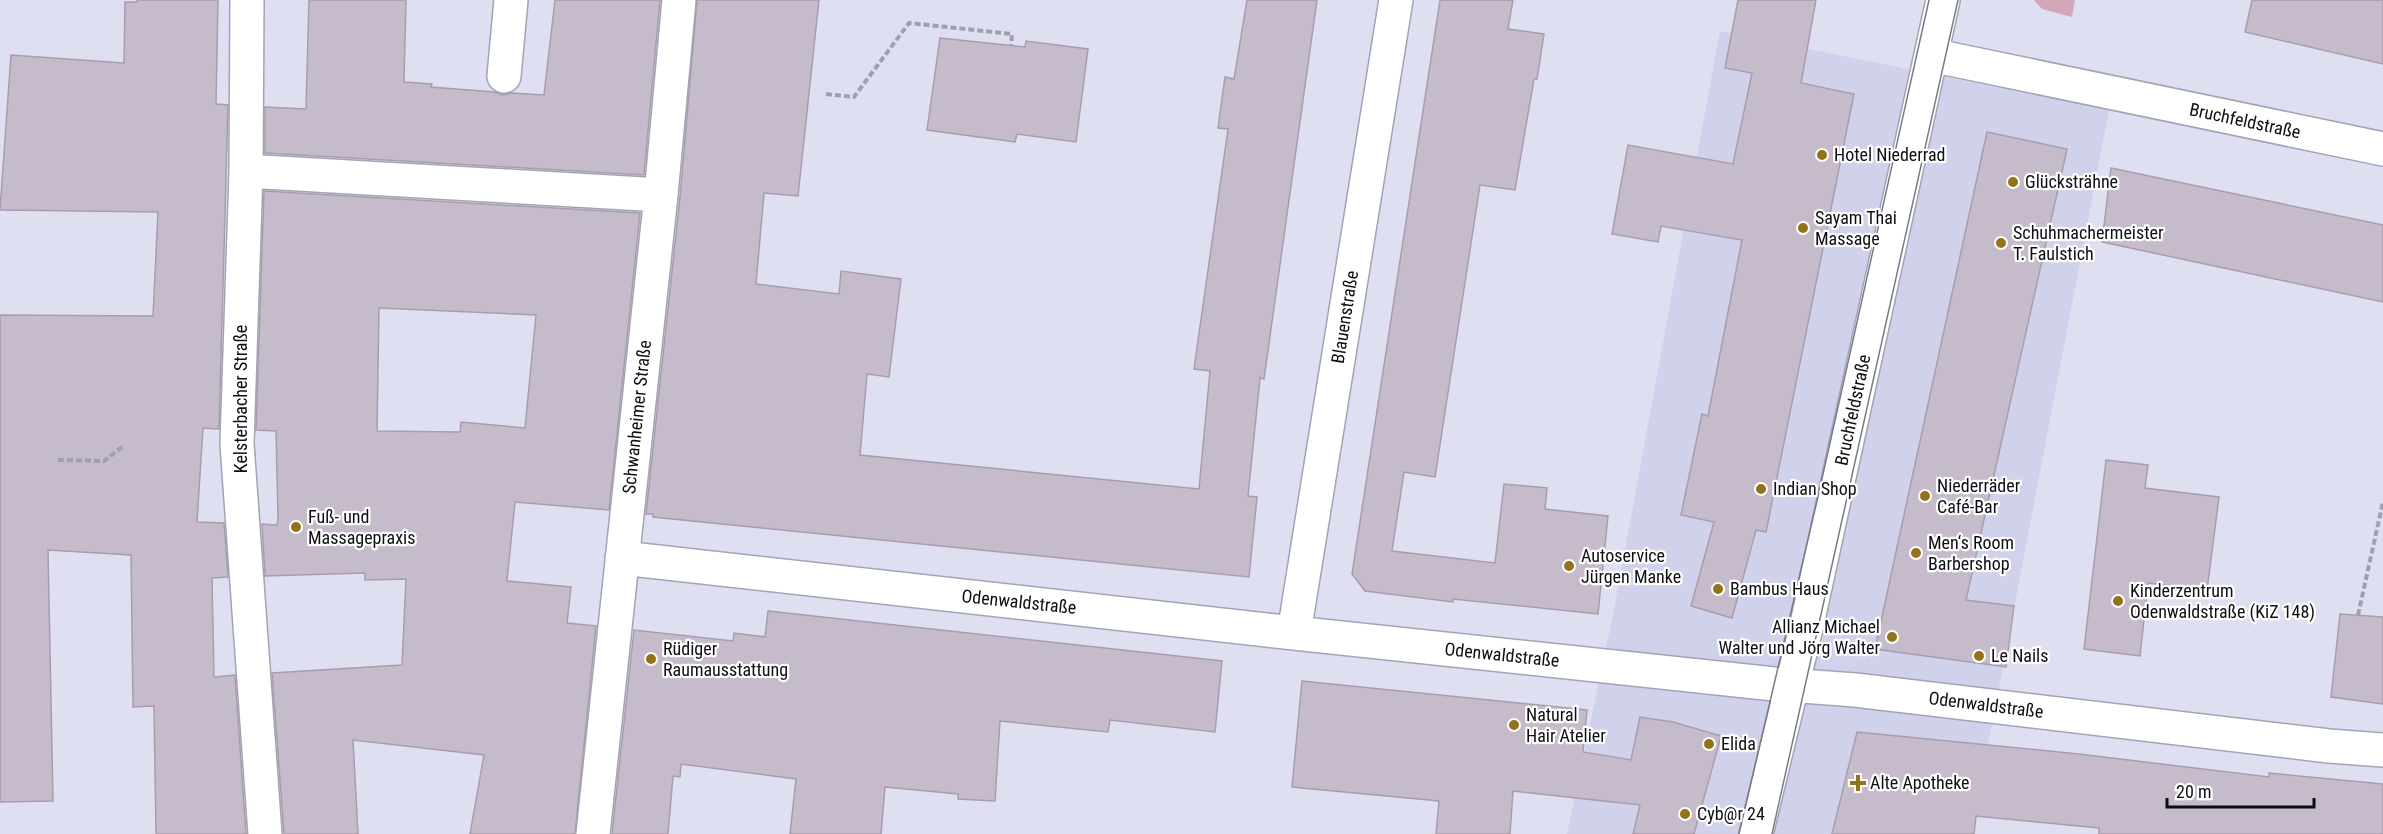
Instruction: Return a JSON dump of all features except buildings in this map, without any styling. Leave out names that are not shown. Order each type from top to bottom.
[{"type":"street","name":"Kelsterbacher Straße","points":[[248,0],[246,171],[237,444],[265,834]]},
{"type":"street","points":[[504,76],[511,0]]},
{"type":"street","name":"Schwanheimer Straße","points":[[593,834],[661,195],[679,0]]},
{"type":"street","name":"Blauenstraße","points":[[1294,633],[1396,0]]},
{"type":"street","name":"Bruchfeldstraße","points":[[1756,834],[1793,686],[1943,0]]},
{"type":"street","name":"Bruchfeldstraße","points":[[1931,55],[2383,149]]},
{"type":"street","points":[[246,171],[661,195]]},
{"type":"street","name":"Odenwaldstraße","points":[[622,558],[1294,633],[1793,686],[1855,690],[2305,743],[2383,750]]},
{"type":"path","points":[[826,94],[854,97],[909,23],[1012,34],[1011,46]]},
{"type":"path","points":[[58,460],[104,461],[122,447]]},
{"type":"path","points":[[2358,615],[2383,502]]},
{"type":"shaded area","points":[[2034,0],[2075,0],[2072,17],[2042,9]]},
{"type":"shaded area","points":[[1720,31],[2109,110],[1971,834],[1567,834],[1615,605]]},
{"type":"tram line","points":[[1739,834],[1817,501],[1929,0]]},
{"type":"tram line","points":[[1772,834],[1958,0]]},
{"type":"place","name":"Hotel Niederrad","points":[[1822,155]]},
{"type":"place","name":"Glücksträhne","points":[[2013,182]]},
{"type":"place","name":"Sayam Thai Massage","points":[[1803,228]]},
{"type":"place","name":"Schuhmachermeister T. Faulstich","points":[[2001,243]]},
{"type":"place","name":"Indian Shop","points":[[1761,489]]},
{"type":"place","name":"Niederräder Café-Bar","points":[[1925,496]]},
{"type":"place","name":"Fuß- und Massagepraxis","points":[[296,527]]},
{"type":"place","name":"Men‘s Room Barbershop","points":[[1916,553]]},
{"type":"place","name":"Autoservice Jürgen Manke","points":[[1569,566]]},
{"type":"place","name":"Bambus Haus","points":[[1718,589]]},
{"type":"place","name":"Kinderzentrum Odenwaldstraße (KiZ 148)","points":[[2118,601]]},
{"type":"place","name":"Allianz Michael Walter und Jörg Walter","points":[[1892,637]]},
{"type":"place","name":"Le Nails","points":[[1979,656]]},
{"type":"place","name":"Rüdiger Raumausstattung","points":[[651,659]]},
{"type":"place","name":"Natural Hair Atelier","points":[[1514,725]]},
{"type":"place","name":"Elida","points":[[1709,744]]},
{"type":"place","name":"Alte Apotheke","points":[[1858,783]]},
{"type":"place","name":"Cyb@r 24","points":[[1685,814]]}]
